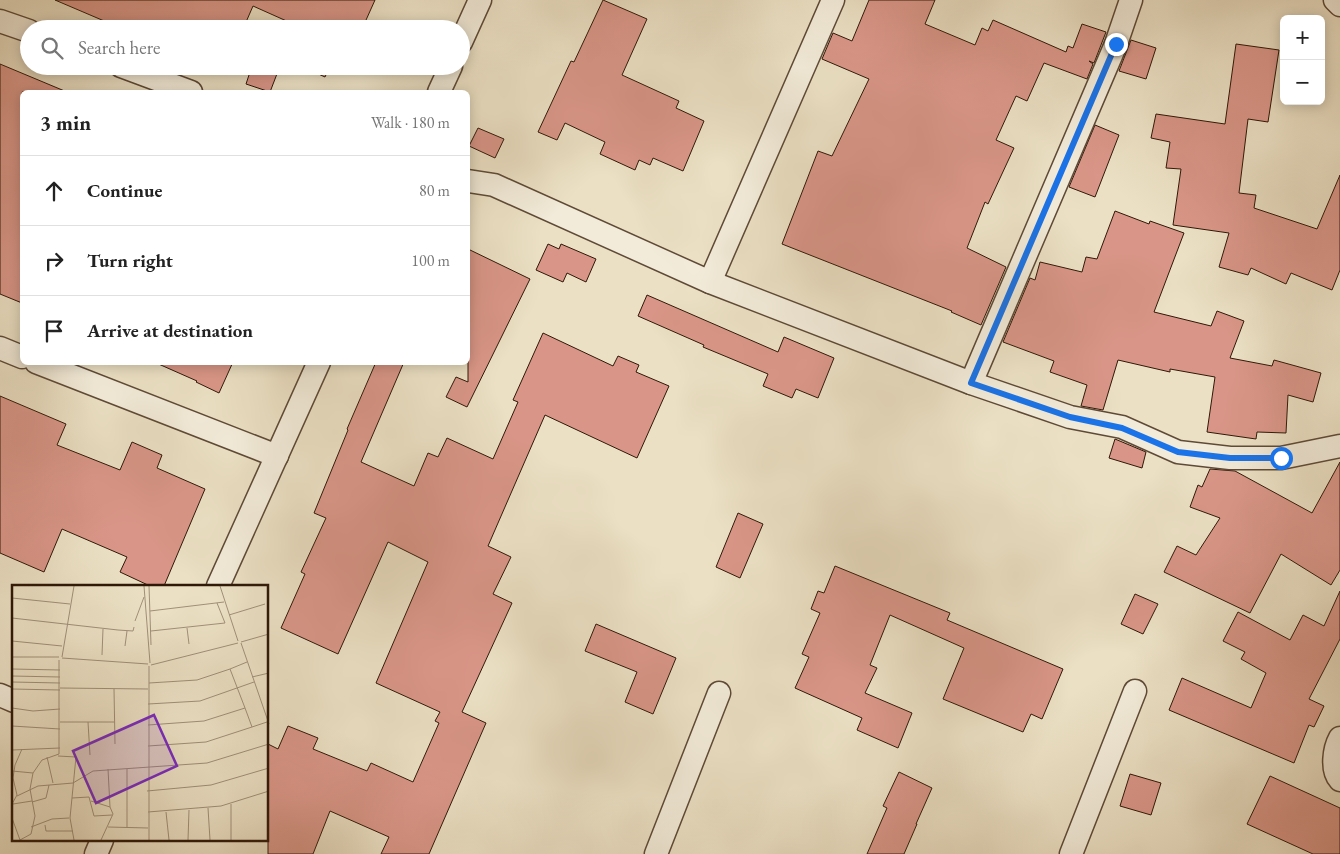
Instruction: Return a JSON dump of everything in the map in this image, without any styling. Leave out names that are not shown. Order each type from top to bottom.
[{"type":"street","points":[[470,22],[480,0]]},
{"type":"street","points":[[710,282],[833,0]]},
{"type":"street","points":[[971,383],[1116,44],[1131,0]]},
{"type":"street","points":[[1335,0],[1340,6]]},
{"type":"street","points":[[0,20],[20,28]]},
{"type":"street","points":[[145,75],[186,90]]},
{"type":"street","points":[[440,90],[447,75]]},
{"type":"street","points":[[470,181],[494,185],[710,282],[971,383],[1070,417],[1122,428],[1178,452],[1230,458],[1281,458],[1340,446]]},
{"type":"street","points":[[0,348],[20,356]]},
{"type":"street","points":[[44,365],[277,456]]},
{"type":"street","points":[[218,585],[318,365]]},
{"type":"street","points":[[1071,854],[1135,691]]},
{"type":"street","points":[[656,854],[719,693]]},
{"type":"street","points":[[0,695],[12,699]]},
{"type":"street","points":[[1340,738],[1336,745],[1334,762],[1337,776],[1340,780]]},
{"type":"street","points":[[96,854],[101,842]]},
{"type":"building","points":[[55,0],[375,0],[366,20],[284,20],[253,6],[247,20],[102,20]]},
{"type":"building","points":[[603,0],[647,19],[622,75],[679,101],[676,108],[704,121],[683,171],[653,158],[650,165],[639,160],[635,170],[600,154],[605,142],[565,123],[557,140],[538,132],[571,61],[574,62]]},
{"type":"building","points":[[869,0],[935,0],[925,24],[975,45],[982,28],[988,31],[993,20],[1066,52],[1068,46],[1073,48],[1082,24],[1106,32],[1094,63],[1089,61],[1093,64],[1087,79],[1044,63],[1027,101],[1016,96],[996,140],[1014,148],[988,204],[985,202],[967,248],[1006,267],[981,325],[952,311],[782,244],[818,151],[832,156],[869,79],[822,59],[833,33],[852,41]]},
{"type":"building","points":[[1131,40],[1156,48],[1146,79],[1119,71]]},
{"type":"building","points":[[1236,44],[1279,50],[1268,122],[1248,119],[1239,193],[1256,195],[1254,208],[1317,229],[1340,175],[1340,270],[1332,290],[1291,273],[1286,284],[1251,268],[1248,275],[1219,267],[1229,233],[1173,225],[1181,169],[1166,168],[1170,142],[1151,138],[1156,114],[1225,124]]},
{"type":"building","points":[[0,64],[20,72],[20,75],[26,75],[62,90],[20,90],[20,302],[0,294]]},
{"type":"building","points":[[249,75],[277,75],[271,90],[264,90],[246,84]]},
{"type":"building","points":[[1095,125],[1119,135],[1095,197],[1069,187]]},
{"type":"building","points":[[478,128],[504,139],[495,158],[470,146]]},
{"type":"building","points":[[1115,211],[1149,224],[1150,221],[1184,233],[1154,312],[1211,326],[1217,311],[1244,321],[1230,358],[1272,366],[1274,360],[1321,373],[1313,402],[1288,395],[1286,433],[1257,432],[1256,439],[1207,432],[1215,377],[1170,369],[1170,372],[1118,360],[1103,410],[1081,406],[1087,385],[1050,372],[1054,361],[1003,342],[1030,278],[1035,280],[1040,262],[1082,272],[1086,257],[1097,259]]},
{"type":"building","points":[[548,244],[559,249],[561,244],[596,259],[586,282],[567,273],[563,282],[536,270]]},
{"type":"building","points":[[470,250],[530,279],[467,407],[446,397],[456,377],[468,382],[468,365],[470,365]]},
{"type":"building","points":[[647,295],[778,352],[784,337],[834,358],[818,398],[796,389],[792,398],[763,386],[768,374],[703,347],[704,345],[638,316]]},
{"type":"building","points":[[543,333],[613,366],[618,356],[639,365],[636,372],[669,386],[637,458],[545,415],[488,546],[511,557],[493,594],[512,603],[462,712],[486,723],[429,854],[381,854],[389,837],[330,811],[313,854],[268,854],[269,744],[278,749],[288,726],[318,738],[313,749],[367,771],[371,763],[413,782],[439,723],[435,721],[440,712],[376,683],[428,562],[388,542],[338,654],[281,628],[305,574],[301,572],[326,518],[314,513],[375,365],[403,365],[361,462],[414,486],[428,453],[438,457],[447,438],[493,459],[518,402],[513,400]]},
{"type":"building","points":[[161,365],[232,365],[219,393]]},
{"type":"building","points":[[0,396],[66,424],[57,445],[120,470],[132,442],[162,455],[157,468],[205,489],[164,585],[148,585],[120,572],[127,557],[62,529],[44,572],[0,553]]},
{"type":"building","points":[[1115,439],[1146,452],[1142,468],[1109,458]]},
{"type":"building","points":[[1340,462],[1340,570],[1331,585],[1281,554],[1250,613],[1164,572],[1177,546],[1196,555],[1220,518],[1190,507],[1198,485],[1202,487],[1210,469],[1235,471],[1312,513]]},
{"type":"building","points":[[738,513],[763,524],[740,578],[716,567]]},
{"type":"building","points":[[835,566],[950,613],[947,620],[1063,669],[1042,719],[1031,714],[1023,732],[943,699],[964,648],[890,615],[870,665],[877,668],[865,693],[912,713],[898,748],[857,730],[862,718],[795,688],[809,657],[802,654],[820,613],[811,609],[818,591],[824,593]]},
{"type":"building","points":[[1340,591],[1340,639],[1309,699],[1324,706],[1314,727],[1309,725],[1294,763],[1169,710],[1182,678],[1251,708],[1266,673],[1241,659],[1245,652],[1223,641],[1238,612],[1290,640],[1303,615],[1324,626]]},
{"type":"building","points":[[1135,594],[1158,604],[1143,634],[1121,624]]},
{"type":"building","points":[[596,624],[676,658],[653,714],[625,702],[637,672],[585,651]]},
{"type":"building","points":[[899,772],[932,788],[904,854],[867,854],[887,808],[883,806]]},
{"type":"building","points":[[1130,774],[1161,783],[1151,815],[1120,806]]},
{"type":"building","points":[[1270,776],[1340,808],[1340,854],[1313,854],[1247,824]]},
{"type":"route","points":[[1116,44],[971,383],[1070,417],[1122,428],[1178,452],[1230,458],[1281,458]]}]
